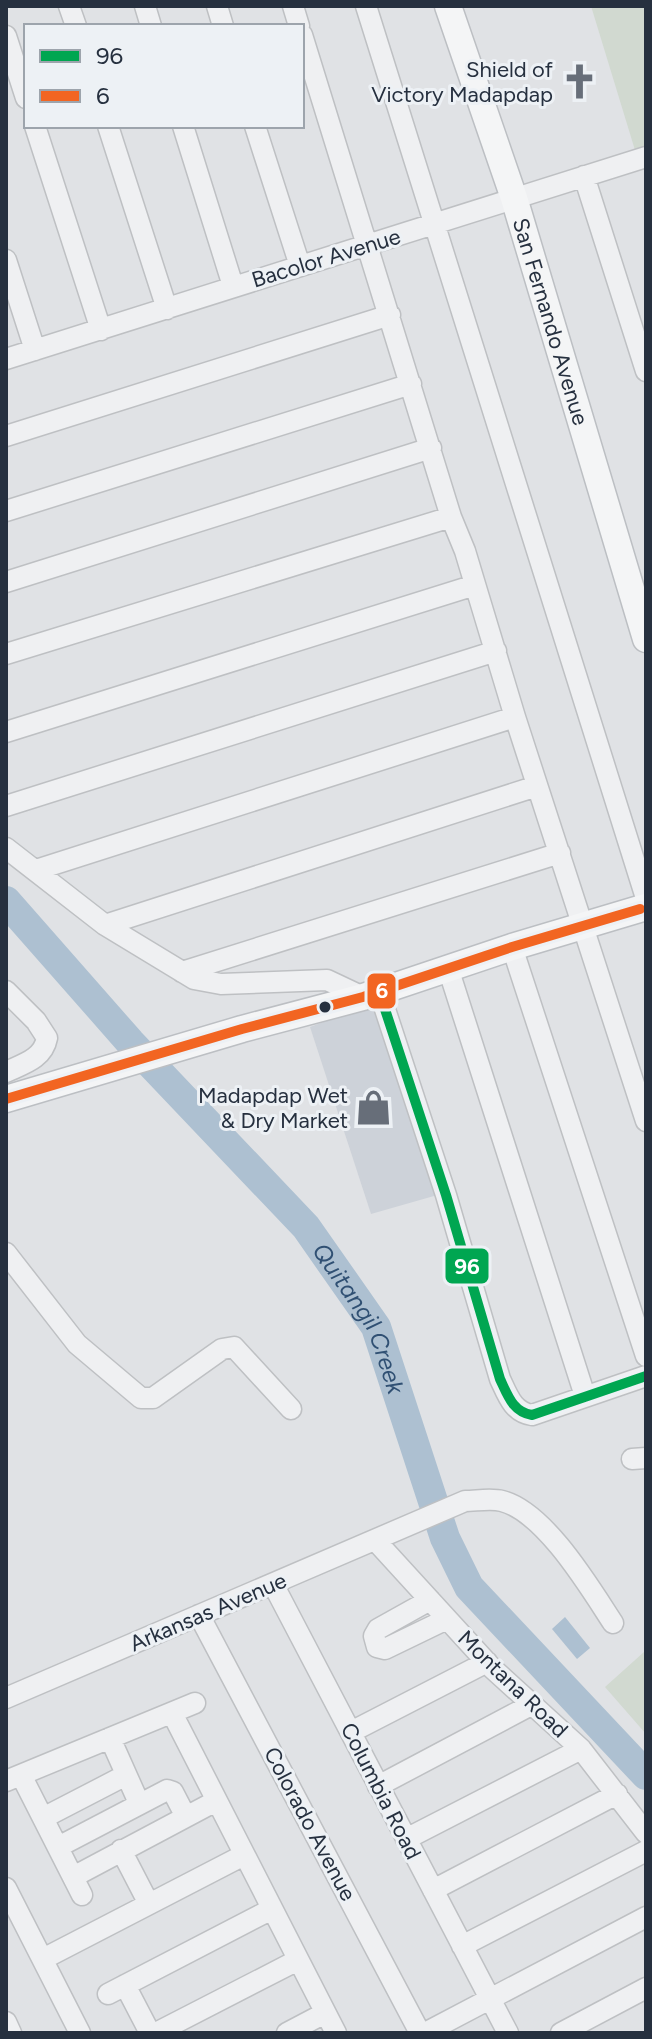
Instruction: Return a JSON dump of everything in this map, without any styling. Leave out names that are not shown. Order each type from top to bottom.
[{"type":"main road","name":"San Fernando Avenue","points":[[448,6],[514,198],[646,639]]},
{"type":"main road","points":[[6,1099],[371,994],[646,907]]},
{"type":"street","points":[[366,6],[646,898]]},
{"type":"street","points":[[6,36],[24,92]]},
{"type":"street","points":[[304,41],[451,517],[646,1121]]},
{"type":"street","points":[[36,128],[101,330]]},
{"type":"street","points":[[109,128],[167,309]]},
{"type":"street","points":[[184,128],[233,286]]},
{"type":"street","points":[[256,128],[300,266]]},
{"type":"street","name":"Bacolor Avenue","points":[[6,359],[646,157]]},
{"type":"street","points":[[584,176],[646,371]]},
{"type":"street","points":[[6,260],[35,350]]},
{"type":"street","points":[[6,436],[390,315]]},
{"type":"street","points":[[6,511],[411,384]]},
{"type":"street","points":[[6,582],[431,448]]},
{"type":"street","points":[[6,654],[451,517]]},
{"type":"street","points":[[6,732],[475,585]]},
{"type":"street","points":[[6,806],[496,651]]},
{"type":"street","points":[[36,870],[515,717]]},
{"type":"street","points":[[105,925],[537,786]]},
{"type":"street","points":[[6,848],[105,925],[194,979],[221,984],[327,980],[371,994],[446,1195],[500,1379],[517,1410],[532,1415],[646,1376]]},
{"type":"street","points":[[182,972],[560,853]]},
{"type":"street","points":[[512,947],[646,1356]]},
{"type":"street","points":[[448,968],[585,1396]]},
{"type":"street","points":[[6,991],[36,1021],[47,1038],[45,1048],[37,1056],[6,1072]]},
{"type":"street","points":[[6,1253],[77,1344],[141,1398],[153,1398],[222,1349],[234,1347],[291,1409]]},
{"type":"street","name":"Arkansas Avenue","points":[[6,1698],[465,1501],[503,1501],[523,1512],[565,1551],[613,1623]]},
{"type":"street","name":"Montana Road","points":[[375,1540],[487,1662],[581,1749],[646,1833]]},
{"type":"street","name":"Columbia Road","points":[[273,1584],[508,2033]]},
{"type":"street","points":[[430,1600],[378,1629],[374,1636],[377,1647],[385,1649],[447,1619]]},
{"type":"street","name":"Colorado Avenue","points":[[199,1615],[423,2033]]},
{"type":"street","points":[[351,1732],[487,1662]]},
{"type":"street","points":[[195,1703],[14,1778],[43,1818],[77,1886],[126,1848],[216,1801]]},
{"type":"street","points":[[378,1786],[531,1705]]},
{"type":"street","points":[[172,1713],[336,2033]]},
{"type":"street","points":[[110,1738],[139,1803]]},
{"type":"street","points":[[406,1839],[581,1749]]},
{"type":"street","points":[[43,1818],[126,1775]]},
{"type":"street","points":[[58,1847],[139,1803],[171,1790],[186,1817]]},
{"type":"street","points":[[433,1890],[617,1794]]},
{"type":"street","points":[[113,1817],[149,1904]]},
{"type":"street","points":[[462,1946],[646,1851]]},
{"type":"street","points":[[43,1959],[244,1855]]},
{"type":"street","points":[[6,1888],[80,2033]]},
{"type":"street","points":[[272,1909],[116,1989],[153,2033],[298,1960]]},
{"type":"street","points":[[423,2033],[646,1917]]},
{"type":"street","points":[[561,2033],[646,1988]]},
{"type":"street","points":[[287,2033],[325,2013]]},
{"type":"street","points":[[6,2022],[11,2033]]},
{"type":"shaded area","points":[[591,6],[646,6],[646,157],[638,160]]},
{"type":"shaded area","name":"Madapdap Wet & Dry Market","points":[[375,1003],[441,1194],[371,1214],[310,1027]]},
{"type":"shaded area","points":[[644,1652],[646,1655],[646,1734],[605,1687]]},
{"type":"water","points":[[565,1617],[590,1648],[577,1659],[552,1629]]},
{"type":"waterway","name":"Quitangil Creek","points":[[6,901],[130,1042],[306,1227],[376,1327],[445,1538],[469,1587],[646,1775]]},
{"type":"transit line","name":"6","points":[[6,1099],[242,1029],[363,997],[512,947],[640,909]]},
{"type":"transit line","name":"96","points":[[379,991],[446,1195],[500,1379],[512,1402],[532,1415],[646,1376]]},
{"type":"place","name":"Shield of Victory Madapdap","points":[[579,82]]},
{"type":"place","name":"Madapdap Wet & Dry Market","points":[[374,1108]]}]
